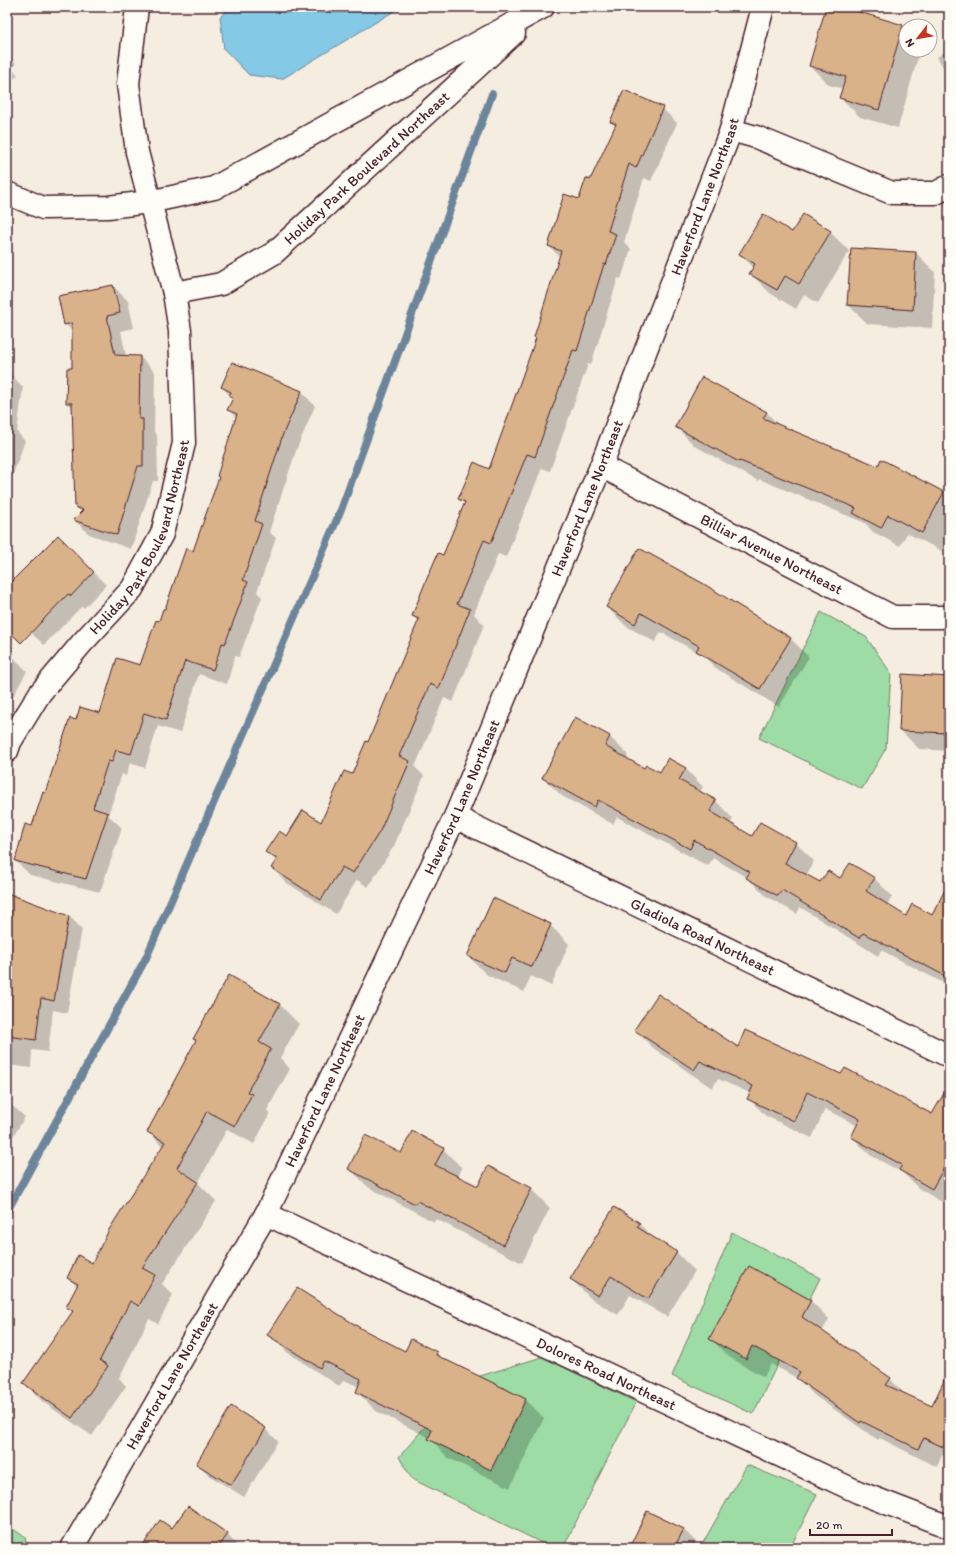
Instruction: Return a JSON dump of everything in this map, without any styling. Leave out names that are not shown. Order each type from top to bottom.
[{"type":"street","points":[[137,7],[128,84],[137,152],[149,202]]},
{"type":"street","name":"Haverford Lane Northeast","points":[[72,1548],[266,1214],[455,817],[601,466],[731,130],[763,7]]},
{"type":"street","name":"Holiday Park Boulevard Northeast","points":[[7,193],[43,208],[108,207],[149,202],[214,188],[541,8]]},
{"type":"street","name":"Holiday Park Boulevard Northeast","points":[[174,293],[221,284],[274,253],[541,8]]},
{"type":"street","points":[[731,130],[756,137],[892,192],[936,193],[949,186]]},
{"type":"street","name":"Holiday Park Boulevard Northeast","points":[[7,751],[10,742],[40,693],[82,643],[132,589],[162,534],[184,443],[180,331],[174,293],[149,202]]},
{"type":"street","name":"Billiar Avenue Northeast","points":[[601,466],[893,617],[949,617]]},
{"type":"street","name":"Gladiola Road Northeast","points":[[455,817],[949,1056]]},
{"type":"street","name":"Dolores Road Northeast","points":[[266,1214],[858,1492],[949,1527]]},
{"type":"green space","points":[[821,612],[866,637],[891,673],[886,748],[862,789],[759,738]]},
{"type":"green space","points":[[732,1232],[820,1278],[753,1414],[672,1376]]},
{"type":"green space","points":[[542,1357],[636,1402],[563,1548],[552,1548],[412,1479],[399,1457],[464,1381]]},
{"type":"green space","points":[[747,1465],[817,1494],[790,1548],[700,1548]]},
{"type":"green space","points":[[7,1525],[25,1537],[27,1548],[7,1548]]},
{"type":"water","points":[[230,7],[401,7],[282,79],[249,75],[224,49],[220,17]]},
{"type":"building","points":[[826,7],[843,7],[898,24],[898,43],[879,110],[839,98],[846,77],[809,66]]},
{"type":"building","points":[[624,90],[663,107],[636,168],[629,164],[608,231],[616,234],[606,265],[604,264],[577,351],[573,350],[535,457],[527,454],[491,543],[484,540],[457,604],[470,609],[439,688],[430,684],[399,756],[410,761],[380,831],[353,873],[342,867],[321,900],[271,868],[277,859],[265,852],[279,831],[287,836],[303,810],[321,822],[344,771],[352,774],[366,741],[368,742],[419,619],[412,616],[425,583],[438,553],[443,555],[465,502],[458,499],[474,462],[489,469],[536,338],[534,337],[561,251],[548,246],[564,194],[579,199],[586,178],[590,180],[616,124],[610,122]]},
{"type":"building","points":[[763,214],[792,232],[803,214],[831,231],[799,284],[785,276],[777,290],[749,274],[755,264],[739,254]]},
{"type":"building","points":[[851,248],[916,252],[913,310],[847,305]]},
{"type":"building","points":[[113,285],[120,313],[107,316],[115,355],[140,356],[139,419],[143,419],[143,466],[138,466],[117,535],[73,520],[83,510],[75,507],[72,403],[66,403],[67,368],[72,368],[72,323],[64,325],[58,296]]},
{"type":"building","points":[[232,362],[302,391],[283,434],[255,521],[262,524],[243,580],[248,582],[225,644],[222,643],[213,670],[185,661],[166,720],[144,713],[131,754],[116,750],[112,762],[108,761],[93,808],[108,813],[86,879],[15,861],[25,824],[32,826],[43,792],[45,793],[70,718],[76,720],[80,707],[100,713],[117,658],[140,665],[156,620],[159,621],[163,609],[165,609],[186,548],[193,551],[219,477],[217,476],[237,414],[227,410],[233,398],[229,396],[231,392],[221,387]]},
{"type":"building","points":[[702,377],[767,412],[763,418],[878,466],[881,459],[944,492],[922,533],[888,515],[881,528],[853,513],[856,508],[740,461],[739,462],[675,427]]},
{"type":"building","points":[[58,535],[94,572],[71,596],[68,594],[21,643],[7,629],[7,586]]},
{"type":"building","points":[[639,548],[704,584],[791,638],[760,689],[696,651],[699,646],[641,613],[635,624],[606,607]]},
{"type":"building","points":[[902,674],[949,677],[949,733],[899,731]]},
{"type":"building","points":[[575,717],[610,736],[605,746],[644,768],[646,765],[660,772],[668,758],[686,768],[679,780],[716,800],[710,811],[752,836],[760,822],[796,842],[785,863],[820,882],[828,871],[840,878],[850,863],[875,878],[866,891],[906,916],[912,904],[932,915],[949,882],[949,978],[863,933],[859,938],[782,890],[778,896],[746,878],[750,872],[694,840],[690,849],[598,800],[595,807],[542,778]]},
{"type":"building","points":[[7,893],[69,916],[54,1001],[41,998],[36,1040],[7,1036]]},
{"type":"building","points":[[493,898],[551,924],[532,967],[512,958],[505,973],[467,956]]},
{"type":"building","points":[[229,975],[280,1004],[259,1042],[271,1049],[247,1092],[252,1094],[235,1126],[207,1111],[177,1168],[198,1182],[142,1268],[155,1275],[139,1306],[130,1301],[100,1360],[108,1366],[72,1418],[23,1383],[73,1311],[66,1307],[78,1284],[67,1278],[78,1255],[92,1263],[110,1228],[165,1142],[147,1132],[196,1040],[193,1039]]},
{"type":"building","points":[[658,994],[738,1047],[745,1030],[841,1074],[845,1068],[932,1114],[949,1085],[949,1159],[932,1189],[899,1170],[902,1165],[851,1137],[860,1119],[807,1092],[794,1121],[747,1099],[753,1086],[700,1061],[694,1070],[634,1030]]},
{"type":"building","points":[[412,1131],[444,1148],[435,1165],[478,1186],[488,1166],[532,1188],[503,1245],[417,1201],[415,1204],[348,1169],[365,1135],[401,1153]]},
{"type":"building","points":[[614,1207],[640,1223],[637,1227],[677,1252],[648,1299],[611,1276],[598,1296],[570,1279]]},
{"type":"building","points":[[749,1266],[811,1300],[802,1317],[891,1378],[886,1385],[932,1406],[949,1370],[949,1450],[924,1438],[918,1449],[861,1421],[860,1423],[796,1378],[800,1372],[752,1346],[746,1359],[709,1339]]},
{"type":"building","points":[[297,1288],[362,1329],[405,1351],[411,1339],[437,1352],[436,1355],[526,1399],[491,1470],[428,1439],[432,1430],[356,1392],[361,1379],[324,1361],[320,1368],[267,1335]]},
{"type":"building","points":[[231,1406],[266,1428],[231,1485],[196,1464]]},
{"type":"building","points":[[188,1506],[228,1534],[218,1548],[141,1548],[160,1520],[172,1528]]},
{"type":"building","points":[[647,1511],[684,1529],[674,1548],[629,1548]]},
{"type":"waterway","points":[[7,1211],[146,958],[341,510],[492,94]]}]
